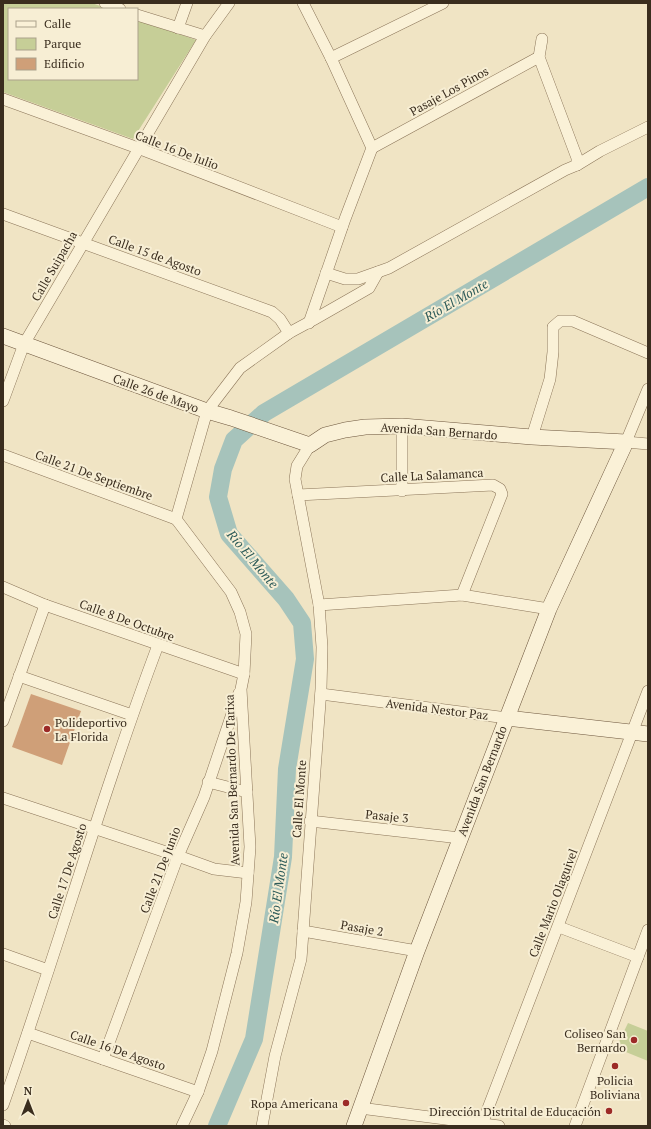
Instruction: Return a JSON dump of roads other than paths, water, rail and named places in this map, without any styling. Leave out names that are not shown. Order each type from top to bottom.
[{"type":"street","points":[[105,3],[118,8]]},
{"type":"street","points":[[178,28],[187,3]]},
{"type":"street","points":[[138,15],[204,36],[229,3]]},
{"type":"street","points":[[303,3],[331,58],[372,148],[342,227],[309,323]]},
{"type":"street","points":[[331,58],[443,3]]},
{"type":"street","name":"Calle Suipacha","points":[[3,401],[24,344],[204,36]]},
{"type":"street","points":[[542,39],[539,57],[577,158],[577,165]]},
{"type":"street","name":"Pasaje Los Pinos","points":[[372,148],[539,57]]},
{"type":"street","name":"Calle 16 De Julio","points":[[3,99],[138,148],[342,227]]},
{"type":"street","points":[[326,273],[345,279],[358,280],[389,268],[600,151],[648,127]]},
{"type":"street","name":"Calle 15 de Agosto","points":[[3,214],[272,312],[280,319],[289,333]]},
{"type":"street","points":[[176,519],[207,412],[240,368],[289,333],[369,288],[378,272]]},
{"type":"street","points":[[532,437],[550,379],[553,352],[553,327],[560,322],[573,321],[648,353]]},
{"type":"street","name":"Calle 26 de Mayo","points":[[3,336],[207,412],[230,418],[310,445]]},
{"type":"street","name":"Avenida San Bernardo","points":[[354,1126],[417,951],[549,609],[626,442],[648,389]]},
{"type":"street","points":[[402,426],[402,490]]},
{"type":"street","name":"Avenida San Bernardo","points":[[298,495],[295,479],[297,466],[310,445],[325,435],[365,427],[402,426],[532,437],[648,444]]},
{"type":"street","name":"Calle 21 De Septiembre","points":[[3,455],[176,519]]},
{"type":"street","name":"Calle La Salamanca","points":[[298,495],[494,485],[500,489],[502,494],[462,595]]},
{"type":"street","name":"Calle El Monte","points":[[262,1126],[275,1056],[301,959],[310,821],[321,694],[322,647],[320,606],[298,495]]},
{"type":"street","name":"Avenida San Bernardo De Tarixa","points":[[176,519],[231,592],[240,612],[246,634],[244,674],[241,689],[250,846],[246,902],[237,953],[223,1013],[198,1092],[182,1126]]},
{"type":"street","name":"Calle 8 De Octubre","points":[[3,587],[45,605],[244,674]]},
{"type":"street","points":[[320,606],[462,595],[549,609]]},
{"type":"street","points":[[3,721],[45,605]]},
{"type":"street","name":"Calle 17 De Agosto","points":[[3,1105],[132,715],[158,645]]},
{"type":"street","points":[[19,676],[132,715]]},
{"type":"street","name":"Calle 21 De Junio","points":[[103,1059],[178,856],[204,797],[241,689]]},
{"type":"street","name":"Calle Mario Olaguivel","points":[[482,1124],[559,927],[648,691]]},
{"type":"street","name":"Avenida Nestor Paz","points":[[321,694],[507,718],[648,734]]},
{"type":"street","points":[[208,782],[247,792]]},
{"type":"street","points":[[3,798],[214,869],[248,873]]},
{"type":"street","name":"Pasaje 3","points":[[310,821],[460,838]]},
{"type":"street","points":[[559,927],[638,957]]},
{"type":"street","points":[[575,1126],[648,930]]},
{"type":"street","name":"Pasaje 2","points":[[303,932],[417,951]]},
{"type":"street","points":[[3,954],[48,970]]},
{"type":"street","name":"Calle 16 De Agosto","points":[[28,1033],[198,1092]]},
{"type":"street","points":[[360,1108],[499,1126]]},
{"type":"waterway","name":"Río El Monte","points":[[217,1126],[254,1039],[283,857],[287,769],[305,659],[302,623],[286,599],[229,534],[218,497],[223,469],[234,440],[264,413],[648,187]]},
{"type":"place","name":"Polideportivo La Florida","points":[[47,729]]},
{"type":"place","name":"Coliseo San Bernardo","points":[[634,1040]]},
{"type":"place","name":"Policia Boliviana","points":[[615,1066]]},
{"type":"place","name":"Ropa Americana","points":[[346,1103]]},
{"type":"place","name":"Dirección Distrital de Educación","points":[[609,1111]]}]
